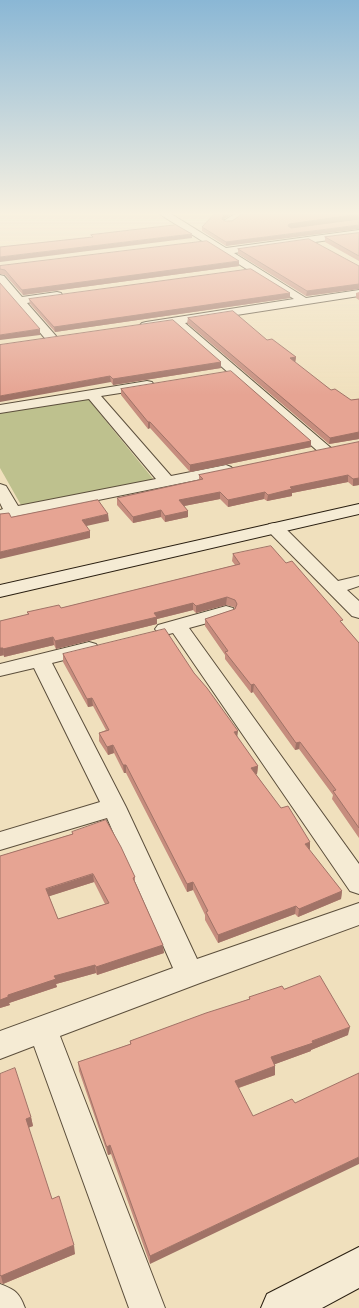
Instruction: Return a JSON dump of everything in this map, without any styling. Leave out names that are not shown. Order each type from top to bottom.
[{"type":"street","points":[[259,273],[304,301]]},
{"type":"street","points":[[0,278],[19,301],[56,338],[37,341]]},
{"type":"street","points":[[137,326],[359,293]]},
{"type":"street","points":[[19,301],[66,294]]},
{"type":"street","points":[[176,321],[325,451]]},
{"type":"street","points":[[218,374],[234,371]]},
{"type":"street","points":[[0,409],[163,382]]},
{"type":"street","points":[[92,394],[167,482]]},
{"type":"street","points":[[0,489],[7,514],[243,467]]},
{"type":"street","points":[[0,591],[359,509]]},
{"type":"street","points":[[275,528],[359,612]]},
{"type":"street","points":[[335,587],[359,581]]},
{"type":"street","points":[[147,634],[226,612]]},
{"type":"street","points":[[178,626],[359,884]]},
{"type":"street","points":[[0,670],[109,643]]},
{"type":"street","points":[[40,660],[114,807],[190,974]]},
{"type":"street","points":[[0,841],[114,807]]},
{"type":"street","points":[[0,1045],[42,1028],[359,914]]},
{"type":"street","points":[[42,1028],[147,1308]]},
{"type":"street","points":[[282,1308],[359,1267]]},
{"type":"street","points":[[0,1302],[7,1308]]},
{"type":"green space","points":[[88,399],[154,480],[21,505],[0,468],[0,413]]},
{"type":"building","points":[[8,273],[149,273],[22,290]]},
{"type":"building","points":[[221,273],[258,273],[290,293],[54,327],[29,299]]},
{"type":"building","points":[[277,273],[359,273],[359,284],[307,291]]},
{"type":"building","points":[[0,283],[40,329],[0,335]]},
{"type":"building","points":[[233,311],[267,340],[272,339],[296,357],[290,358],[331,390],[335,389],[351,400],[359,399],[359,432],[330,438],[188,318]]},
{"type":"building","points":[[173,320],[221,362],[113,379],[110,376],[0,396],[0,345]]},
{"type":"building","points":[[231,371],[311,441],[190,465],[150,422],[148,422],[121,389]]},
{"type":"building","points":[[359,442],[359,478],[353,479],[348,475],[290,487],[292,489],[268,495],[265,492],[228,500],[220,492],[179,500],[188,511],[165,516],[161,510],[133,517],[117,498],[203,479],[199,475]]},
{"type":"building","points":[[98,500],[108,514],[82,520],[90,531],[0,552],[0,514],[9,513],[11,517]]},
{"type":"building","points":[[271,546],[286,563],[292,561],[343,620],[340,621],[359,643],[359,828],[333,791],[336,790],[300,742],[296,743],[254,684],[251,685],[225,652],[228,651],[205,619],[235,609],[237,604],[235,600],[227,597],[196,606],[193,603],[154,613],[157,617],[55,641],[53,637],[3,649],[0,648],[0,621],[29,614],[27,612],[59,605],[61,608],[240,564],[233,554]]},
{"type":"building","points":[[165,629],[194,673],[207,688],[238,731],[234,732],[258,766],[251,768],[281,808],[288,806],[310,842],[305,844],[342,891],[299,909],[296,906],[218,935],[193,882],[187,884],[126,765],[123,765],[113,745],[107,747],[99,733],[109,730],[92,698],[87,699],[63,654]]},
{"type":"building","points":[[106,820],[135,877],[133,878],[163,945],[96,967],[95,965],[54,976],[56,979],[8,995],[8,997],[0,1000],[0,856],[73,834],[72,832]],"holes":[[[93,874],[109,903],[58,919],[46,889]]]},
{"type":"building","points":[[320,976],[350,1027],[312,1041],[313,1043],[271,1057],[275,1066],[235,1081],[253,1116],[292,1099],[295,1103],[359,1073],[359,1157],[150,1256],[110,1145],[107,1147],[106,1145],[78,1062],[131,1044],[130,1041],[206,1013],[250,999],[249,997],[282,986],[284,989]]},
{"type":"building","points":[[15,1068],[31,1117],[26,1119],[52,1199],[59,1196],[74,1245],[1,1276],[0,1074]]}]
